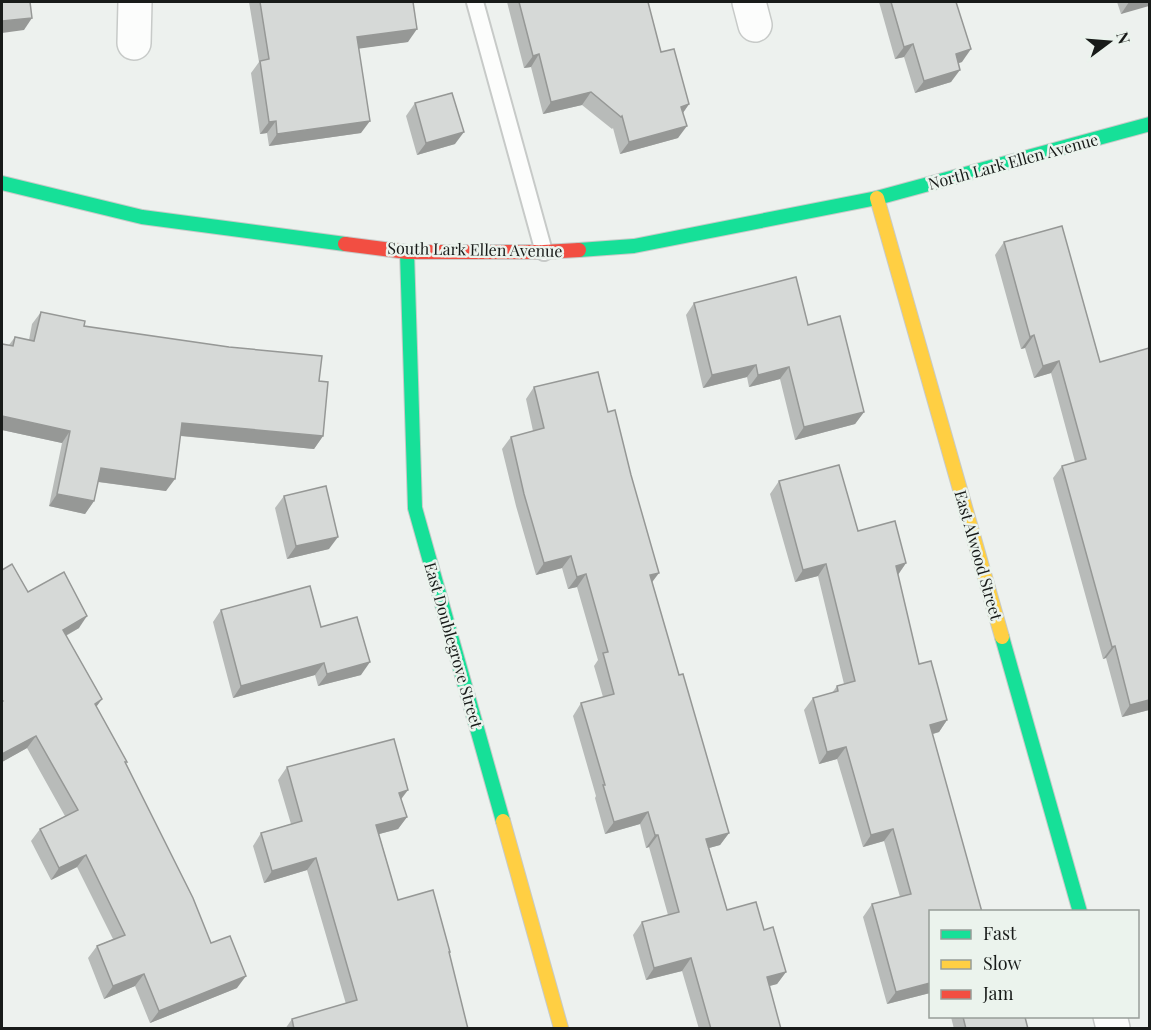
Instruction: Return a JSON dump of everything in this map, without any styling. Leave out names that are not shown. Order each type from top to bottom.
[{"type":"street","points":[[134,43],[135,2]]},
{"type":"street","name":"North Lark Ellen Avenue","points":[[877,198],[1149,124]]},
{"type":"street","name":"South Lark Ellen Avenue","points":[[2,183],[142,217],[406,252],[544,252],[634,246],[877,198]]},
{"type":"street","name":"East Alwood Street","points":[[877,198],[1079,910]]},
{"type":"street","name":"East Doublegrove Street","points":[[406,252],[415,508],[561,1029]]},
{"type":"lane","points":[[475,2],[544,252]]},
{"type":"building","points":[[2,2],[30,2],[32,18],[2,21]]},
{"type":"building","points":[[260,2],[413,2],[417,29],[357,37],[370,121],[277,134],[276,121],[269,122],[260,61],[269,59]]},
{"type":"building","points":[[519,2],[648,2],[661,52],[674,49],[689,104],[681,107],[687,126],[629,142],[622,116],[591,92],[551,102],[539,54],[533,56]]},
{"type":"building","points":[[891,2],[956,2],[971,49],[956,54],[960,70],[924,81],[913,44],[904,47]]},
{"type":"building","points":[[452,93],[464,132],[426,143],[415,103]]},
{"type":"building","points":[[1062,226],[1100,362],[1149,348],[1149,700],[1130,705],[1062,466],[1086,459],[1059,361],[1043,366],[1034,335],[1030,337],[1004,242]]},
{"type":"building","points":[[796,277],[808,325],[840,316],[864,412],[804,427],[789,367],[758,375],[756,365],[712,375],[694,303]]},
{"type":"building","points":[[41,312],[85,321],[84,326],[229,347],[322,356],[319,381],[328,382],[323,436],[182,423],[175,479],[101,468],[94,501],[57,494],[70,431],[2,416],[2,344],[13,346],[15,337],[34,341]]},
{"type":"building","points":[[598,372],[608,412],[615,410],[659,573],[650,575],[679,675],[683,674],[729,833],[706,839],[727,910],[756,902],[764,930],[773,927],[786,972],[767,977],[781,1029],[711,1029],[691,958],[654,968],[642,922],[679,912],[658,835],[655,835],[648,812],[614,822],[603,785],[605,785],[581,703],[614,694],[603,653],[608,652],[586,574],[577,577],[571,556],[544,563],[524,494],[511,437],[544,428],[534,387]]},
{"type":"building","points":[[839,465],[858,531],[895,521],[906,563],[896,566],[919,664],[931,661],[947,720],[930,725],[981,910],[929,910],[929,983],[896,992],[872,904],[911,894],[893,829],[871,835],[846,747],[827,752],[813,698],[838,691],[837,686],[855,681],[826,564],[803,570],[779,481]]},
{"type":"building","points":[[326,486],[338,537],[296,546],[284,496]]},
{"type":"building","points":[[12,564],[28,592],[64,572],[87,616],[63,630],[102,699],[95,704],[127,762],[125,762],[193,898],[211,943],[230,936],[246,976],[159,1011],[144,974],[113,986],[97,946],[125,935],[86,855],[59,868],[40,829],[78,810],[36,736],[2,754],[2,570]]},
{"type":"building","points":[[310,586],[321,627],[357,617],[370,662],[327,674],[324,663],[241,686],[221,610]]},
{"type":"building","points":[[394,739],[408,790],[399,793],[407,817],[376,825],[398,900],[433,890],[468,1029],[294,1029],[292,1019],[357,1000],[316,858],[272,871],[261,833],[302,821],[287,767]]},
{"type":"building","points":[[963,1018],[1025,1018],[1028,1029],[966,1029]]},
{"type":"traffic: fast","points":[[579,250],[634,246],[877,198],[1150,124]]},
{"type":"traffic: fast","points":[[2,183],[142,217],[345,244]]},
{"type":"traffic: fast","points":[[407,252],[415,508],[503,821]]},
{"type":"traffic: fast","points":[[1002,637],[1079,910]]},
{"type":"traffic: slow","points":[[877,198],[1002,637]]},
{"type":"traffic: slow","points":[[503,821],[561,1028]]},
{"type":"traffic: jam","points":[[345,244],[407,252],[579,250]]}]
